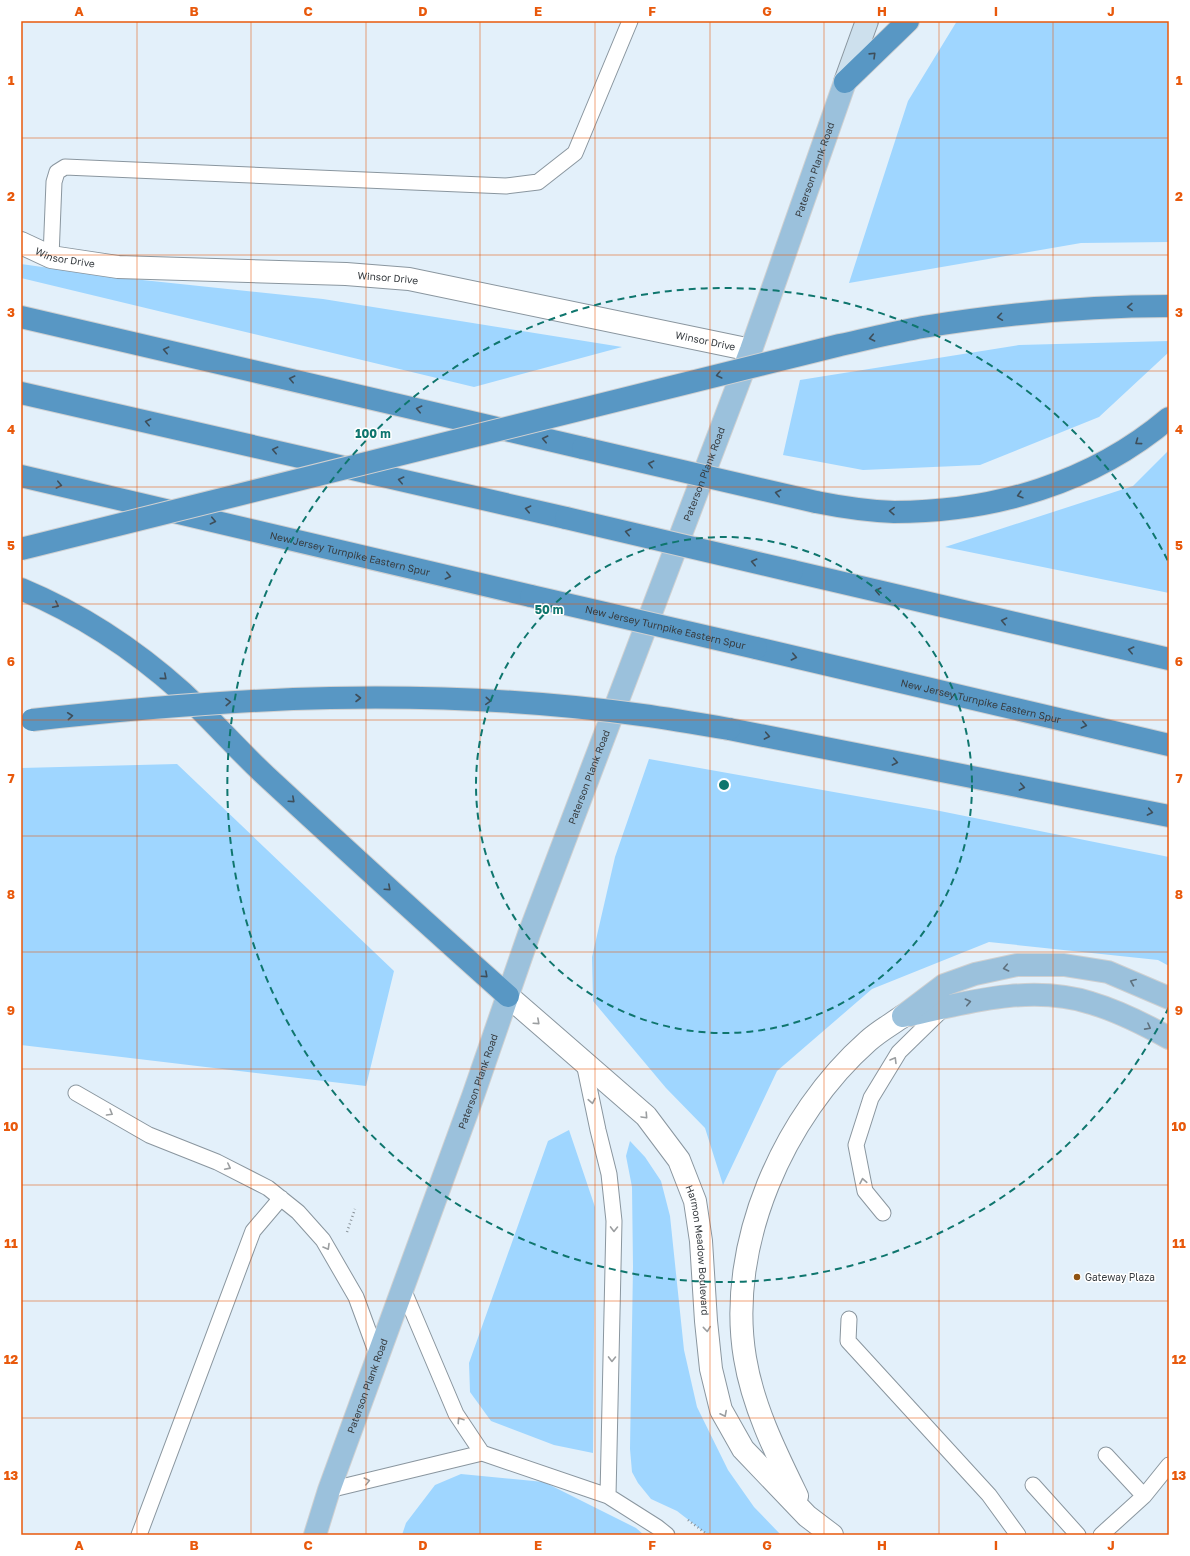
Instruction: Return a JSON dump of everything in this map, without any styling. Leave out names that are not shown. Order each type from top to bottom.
[{"type":"highway","points":[[845,82],[908,21]]},
{"type":"highway","points":[[21,549],[840,345],[922,328],[1005,316],[1076,309],[1169,306]]},
{"type":"highway","points":[[21,317],[816,502],[892,512],[965,508],[999,502],[1034,492],[1069,479],[1104,463],[1132,446],[1169,418]]},
{"type":"highway","points":[[21,393],[566,518],[1169,659]]},
{"type":"highway","name":"New Jersey Turnpike Eastern Spur","points":[[21,476],[1169,745]]},
{"type":"highway","points":[[21,589],[72,613],[107,633],[139,656],[182,693],[269,779],[508,996]]},
{"type":"highway","points":[[26,721],[179,705],[329,698],[400,698],[562,706],[641,715],[729,729],[1169,816]]},
{"type":"main road","name":"Paterson Plank Road","points":[[315,1535],[329,1490],[473,1096],[532,926],[751,350],[867,21]]},
{"type":"main road","points":[[903,1016],[944,985],[975,974],[1017,965],[1064,965],[1108,972],[1169,998]]},
{"type":"main road","points":[[903,1016],[974,1000],[1018,995],[1055,996],[1090,1003],[1135,1020],[1169,1038]]},
{"type":"street","name":"Winsor Drive","points":[[21,243],[51,257],[118,267],[346,274],[409,279],[751,350]]},
{"type":"street","name":"Harmon Meadow Boulevard","points":[[508,996],[646,1116],[679,1160],[695,1201],[701,1241],[706,1321],[711,1369],[721,1410],[743,1449],[807,1516],[832,1535]]},
{"type":"street","points":[[807,1516],[777,1454],[754,1396],[745,1358],[742,1325],[742,1300],[746,1262],[763,1197],[780,1158],[807,1112],[832,1078],[869,1040],[903,1016]]},
{"type":"lane","points":[[51,257],[54,182],[57,172],[65,167],[506,186],[538,182],[575,153],[630,21]]},
{"type":"lane","points":[[883,1213],[865,1192],[856,1145],[871,1098],[899,1052],[945,1007]]},
{"type":"lane","points":[[584,1063],[609,1174],[614,1220],[608,1496]]},
{"type":"lane","points":[[76,1093],[148,1135],[217,1162],[268,1188],[298,1212],[323,1240],[356,1297],[378,1358]]},
{"type":"lane","points":[[140,1535],[253,1231],[280,1198]]},
{"type":"lane","points":[[403,1289],[456,1414],[482,1452]]},
{"type":"lane","points":[[849,1319],[848,1341],[989,1495],[1018,1535]]},
{"type":"lane","points":[[329,1490],[482,1452],[608,1496],[667,1535]]},
{"type":"lane","points":[[1106,1454],[1144,1496]]},
{"type":"lane","points":[[1101,1535],[1144,1496],[1169,1465]]},
{"type":"lane","points":[[1033,1485],[1078,1535]]},
{"type":"path","points":[[346,1235],[355,1209]]},
{"type":"path","points":[[683,1516],[708,1535]]},
{"type":"shaded area","points":[[957,21],[1169,21],[1169,242],[1081,243],[849,283],[908,101]]},
{"type":"shaded area","points":[[21,264],[114,277],[323,299],[622,347],[474,387],[21,278]]},
{"type":"shaded area","points":[[1169,341],[1169,352],[1099,417],[980,465],[863,470],[783,455],[800,380],[1019,345]]},
{"type":"shaded area","points":[[1169,450],[1169,593],[945,547],[1133,486]]},
{"type":"shaded area","points":[[649,759],[935,810],[1169,857],[1169,966],[1158,960],[989,942],[872,989],[777,1071],[723,1185],[705,1128],[666,1088],[593,1001],[592,957],[615,857]]},
{"type":"shaded area","points":[[177,764],[394,971],[366,1086],[21,1045],[21,768]]},
{"type":"shaded area","points":[[569,1130],[595,1207],[593,1453],[554,1445],[491,1421],[470,1392],[469,1363],[548,1141]]},
{"type":"shaded area","points":[[630,1141],[645,1157],[661,1181],[670,1216],[684,1350],[697,1407],[728,1470],[754,1507],[781,1535],[708,1535],[677,1511],[651,1499],[638,1483],[632,1472],[630,1449],[633,1267],[632,1187],[626,1156]]},
{"type":"shaded area","points":[[461,1474],[544,1482],[636,1528],[644,1535],[402,1535],[406,1523],[435,1485]]},
{"type":"place","name":"Gateway Plaza","points":[[1077,1277]]}]
